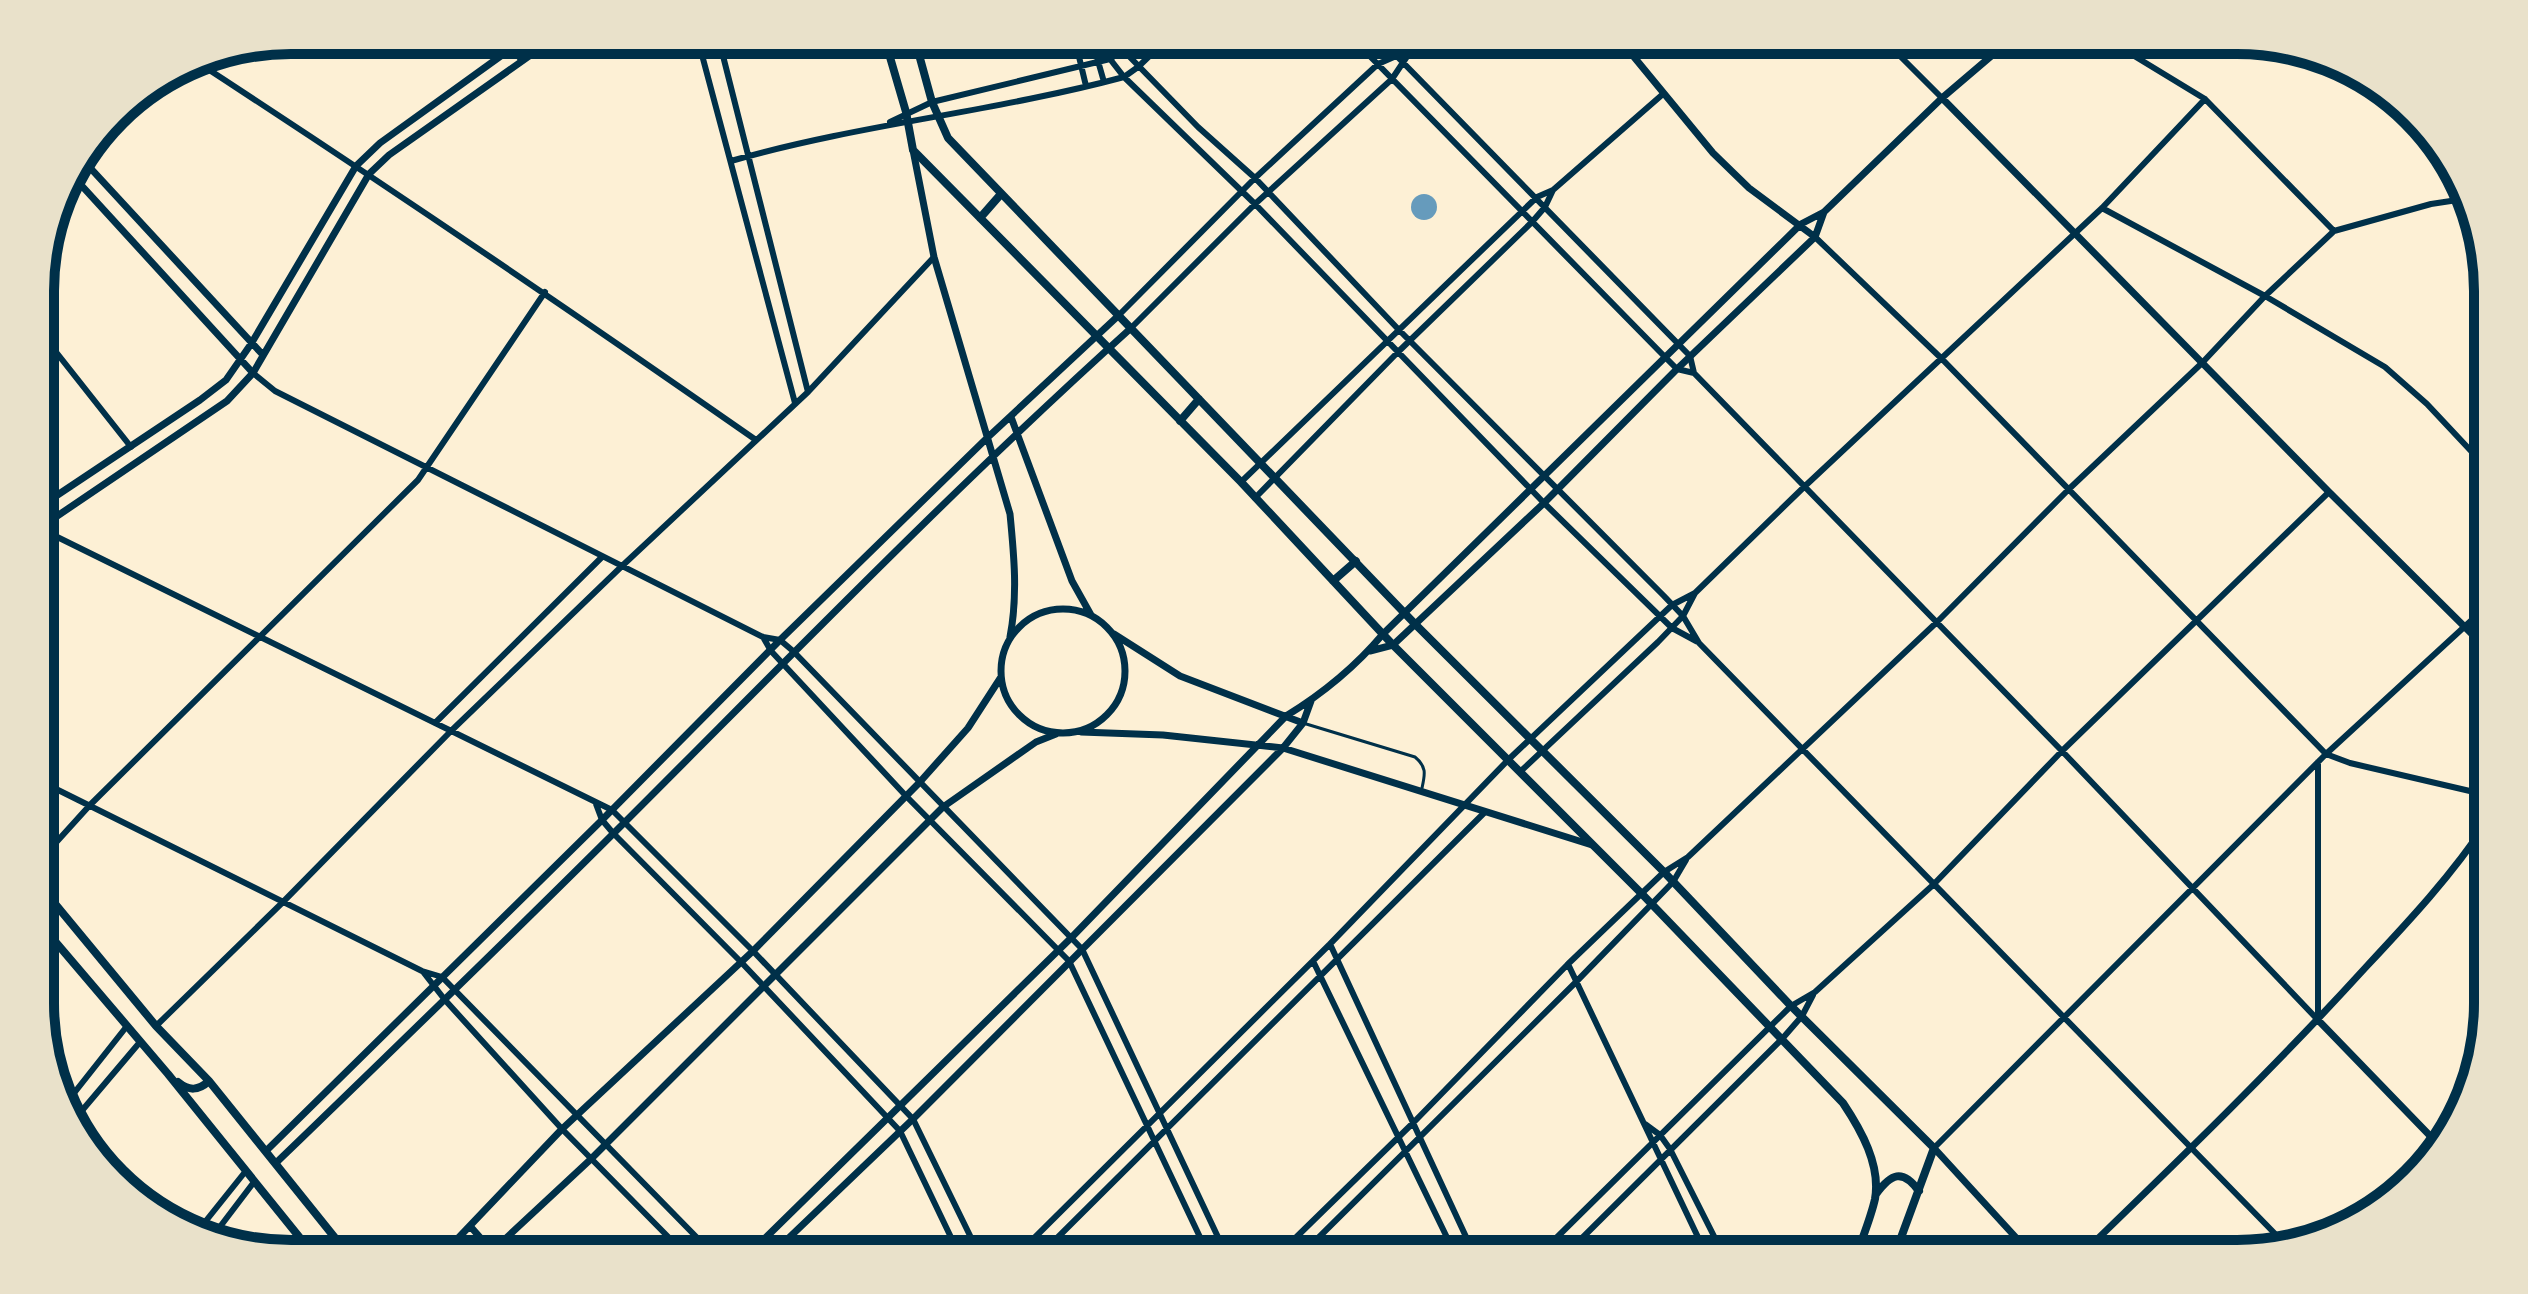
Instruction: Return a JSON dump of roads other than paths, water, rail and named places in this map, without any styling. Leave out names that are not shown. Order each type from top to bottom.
[{"type":"main road","points":[[889,55],[913,150],[1241,482],[1393,645],[1652,904],[1843,1103],[1856,1123],[1874,1171],[1876,1195]]},
{"type":"main road","points":[[919,55],[932,102],[948,138],[1416,625],[1934,1148],[1901,1239]]},
{"type":"main road","points":[[980,218],[1001,194]]},
{"type":"main road","points":[[1180,421],[1199,399]]},
{"type":"main road","points":[[1333,581],[1356,561]]},
{"type":"main road","points":[[54,903],[156,1026],[209,1081],[337,1240]]},
{"type":"main road","points":[[54,940],[168,1074],[302,1240]]},
{"type":"main road","points":[[168,1074],[190,1089],[197,1089],[209,1081]]},
{"type":"main road","points":[[1862,1239],[1876,1195],[1886,1181],[1904,1177],[1919,1191]]},
{"type":"street","points":[[1368,54],[1677,369],[1694,373]]},
{"type":"street","points":[[276,1163],[626,822],[793,651],[1017,433],[1130,329],[1255,204],[1392,79],[1408,54]]},
{"type":"street","points":[[1631,54],[1713,153],[1749,188],[1801,224],[1941,358],[2326,754],[2350,763],[2474,792]]},
{"type":"street","points":[[1898,54],[2474,635]]},
{"type":"street","points":[[764,1240],[1072,937],[1286,716],[1311,701],[1368,652],[1801,224],[1824,212],[1942,98],[1993,54]]},
{"type":"street","points":[[2131,54],[2205,99],[2334,231]]},
{"type":"street","points":[[55,497],[226,380],[242,359],[356,166],[380,143],[502,55]]},
{"type":"street","points":[[517,55],[522,61]]},
{"type":"street","points":[[55,519],[227,401],[253,373],[369,174],[389,155],[531,55]]},
{"type":"street","points":[[702,55],[795,403]]},
{"type":"street","points":[[723,55],[808,392]]},
{"type":"street","points":[[1079,55],[1086,86]]},
{"type":"street","points":[[1096,55],[1104,82]]},
{"type":"street","points":[[731,161],[887,124],[907,117],[932,102],[1110,59],[1116,55]]},
{"type":"street","points":[[1127,55],[1198,127],[1255,178],[1399,330],[1683,616],[1699,643],[2277,1236]]},
{"type":"street","points":[[907,117],[938,117],[1124,77],[1151,55]]},
{"type":"street","points":[[266,1151],[780,640],[986,439],[1098,337],[1255,178],[1378,64],[1397,55],[1679,344],[1690,356],[1694,373],[2432,1138]]},
{"type":"street","points":[[1110,59],[1124,77],[1255,204],[1544,503],[1672,628],[1699,643]]},
{"type":"street","points":[[208,69],[545,292],[756,440]]},
{"type":"street","points":[[1013,81],[1017,101]]},
{"type":"street","points":[[1241,482],[1537,197],[1553,190],[1663,94]]},
{"type":"street","points":[[1032,1240],[1157,1112],[1330,944],[1509,759],[1672,605],[1695,593],[2075,234],[2205,99]]},
{"type":"street","points":[[1188,139],[1198,127]]},
{"type":"street","points":[[913,150],[934,257],[1010,514],[1015,610],[1010,637],[1002,656],[1001,677],[1009,704],[1029,724],[1056,734]]},
{"type":"street","points":[[89,167],[263,355]]},
{"type":"street","points":[[80,183],[253,373],[275,391],[763,637],[780,640],[793,651],[1082,949],[1219,1240]]},
{"type":"street","points":[[1255,498],[1410,340],[1532,222],[1545,207],[1553,190]]},
{"type":"street","points":[[1294,1239],[1414,1122],[1568,964],[1664,872],[1688,857],[1937,622],[2334,231],[2419,207],[2456,201]]},
{"type":"street","points":[[2102,208],[2265,296],[2385,367],[2427,404],[2474,454]]},
{"type":"street","points":[[1368,652],[1393,645],[1558,490],[1690,356],[1815,237],[1824,212]]},
{"type":"street","points":[[156,1026],[451,731],[808,392],[934,257]]},
{"type":"street","points":[[54,845],[90,805],[428,468],[545,292]]},
{"type":"street","points":[[55,352],[131,447]]},
{"type":"street","points":[[1464,421],[1477,407]]},
{"type":"street","points":[[1011,417],[1072,581],[1091,615],[1113,633],[1180,676],[1303,723]]},
{"type":"street","points":[[1602,421],[1613,433]]},
{"type":"street","points":[[1555,1239],[1791,1006],[1815,992],[1933,885],[2062,751],[2329,492]]},
{"type":"street","points":[[901,523],[912,535]]},
{"type":"street","points":[[55,535],[612,810],[753,951],[913,1119],[972,1240]]},
{"type":"street","points":[[1473,547],[1484,560]]},
{"type":"street","points":[[1605,562],[1617,549]]},
{"type":"street","points":[[435,723],[602,557]]},
{"type":"street","points":[[1521,771],[1672,628],[1683,616],[1695,593]]},
{"type":"street","points":[[1010,637],[1026,620],[1046,611],[1069,609],[1091,615]]},
{"type":"street","points":[[542,617],[556,630]]},
{"type":"street","points":[[2017,1239],[1934,1148],[2326,754],[2474,619]]},
{"type":"street","points":[[1081,732],[1103,720],[1118,702],[1125,679],[1123,654],[1113,633]]},
{"type":"street","points":[[763,637],[771,651],[906,796],[1069,961],[1201,1240]]},
{"type":"street","points":[[1598,675],[1609,688]]},
{"type":"street","points":[[457,1240],[562,1129],[753,951],[919,783],[968,728],[1001,677]]},
{"type":"street","points":[[787,1240],[913,1119],[1283,748],[1303,723],[1311,701]]},
{"type":"street","points":[[701,720],[713,733]]},
{"type":"street","points":[[503,1240],[591,1159],[943,807],[1036,742],[1056,734],[1163,735],[1283,748],[1593,845]]},
{"type":"street","points":[[2318,762],[2318,1020]]},
{"type":"street","points":[[658,764],[671,776]]},
{"type":"street","points":[[54,788],[422,971],[442,977],[699,1240]]},
{"type":"street","points":[[596,804],[602,820],[613,833],[741,962],[900,1131],[952,1240]]},
{"type":"street","points":[[1201,804],[1213,818]]},
{"type":"street","points":[[1055,1240],[1153,1139],[1485,812]]},
{"type":"street","points":[[2097,1239],[2318,1020],[2434,893],[2474,842]]},
{"type":"street","points":[[1317,1239],[1652,904],[1673,882],[1688,857]]},
{"type":"street","points":[[1398,875],[1410,887]]},
{"type":"street","points":[[519,902],[531,915]]},
{"type":"street","points":[[1330,944],[1467,1239]]},
{"type":"street","points":[[1313,961],[1448,1239]]},
{"type":"street","points":[[1568,964],[1699,1239]]},
{"type":"street","points":[[422,971],[562,1129],[671,1240]]},
{"type":"street","points":[[1580,1239],[1782,1039],[1802,1016],[1815,992]]},
{"type":"street","points":[[1006,1002],[1017,1013]]},
{"type":"street","points":[[1524,1010],[1535,1022]]},
{"type":"street","points":[[73,1095],[127,1026]]},
{"type":"street","points":[[1106,1040],[1121,1033]]},
{"type":"street","points":[[972,1035],[984,1047]]},
{"type":"street","points":[[1236,1036],[1246,1048]]},
{"type":"street","points":[[81,1111],[140,1042]]},
{"type":"street","points":[[828,1054],[841,1043]]},
{"type":"street","points":[[356,1062],[367,1074]]},
{"type":"street","points":[[1645,1124],[1660,1135],[1670,1149],[1716,1239]]},
{"type":"street","points":[[204,1223],[245,1172]]},
{"type":"street","points":[[219,1228],[254,1182]]},
{"type":"street","points":[[819,1186],[831,1198]]},
{"type":"street","points":[[939,1211],[954,1202]]},
{"type":"street","points":[[1066,1205],[1078,1217]]},
{"type":"street","points":[[1191,1217],[1204,1208]]},
{"type":"street","points":[[1688,1215],[1700,1208]]},
{"type":"street","points":[[1319,1214],[1329,1227]]},
{"type":"street","points":[[786,1218],[797,1230]]},
{"type":"street","points":[[1576,1218],[1588,1231]]},
{"type":"street","points":[[470,1226],[481,1240]]},
{"type":"lane","points":[[1303,723],[1415,757],[1423,763],[1426,773],[1421,792]]},
{"type":"water","points":[[1424,194],[1433,198],[1437,207],[1433,216],[1424,220],[1415,216],[1411,207],[1415,198]]}]
